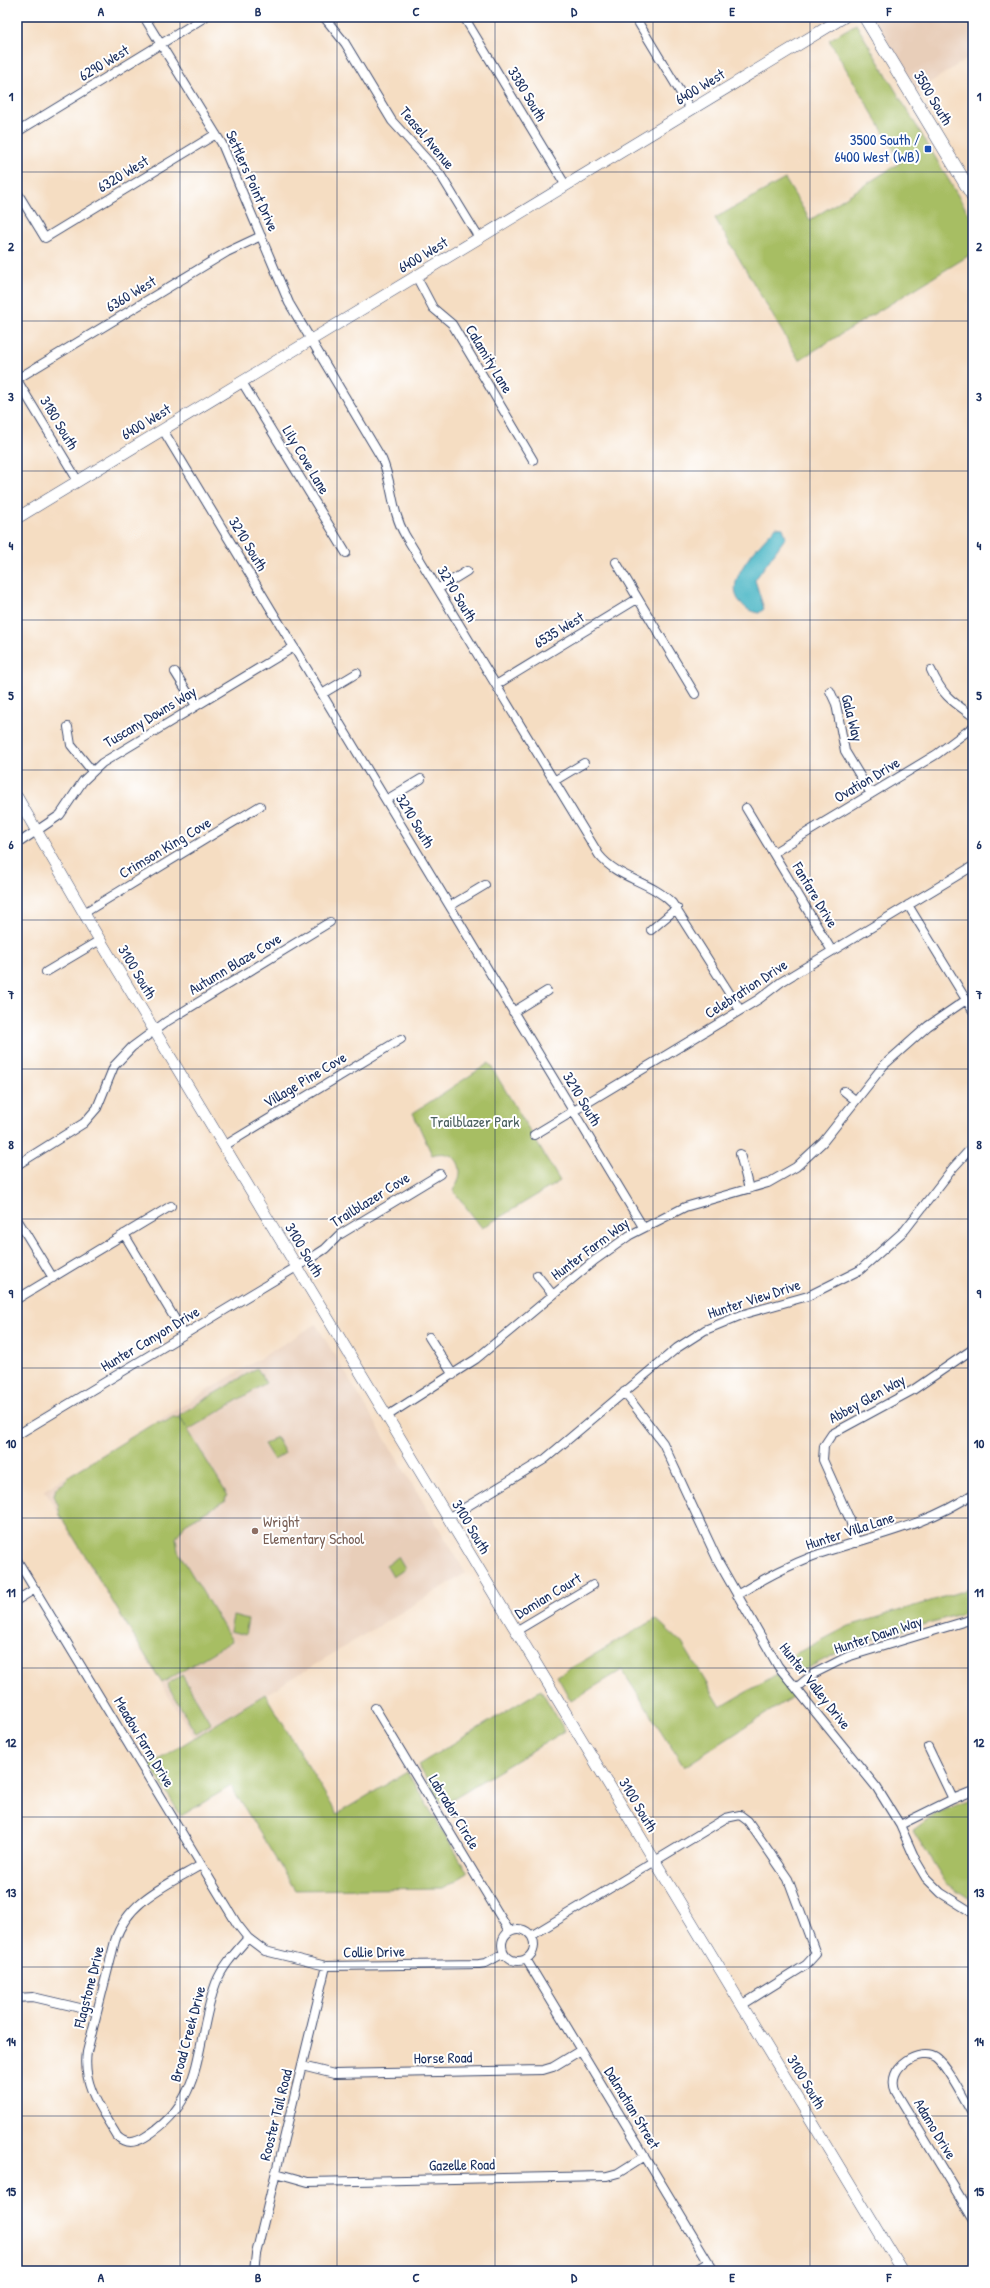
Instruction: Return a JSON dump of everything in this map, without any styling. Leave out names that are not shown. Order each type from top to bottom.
[{"type":"main road","name":"6400 West","points":[[17,518],[844,17]]},
{"type":"main road","name":"3500 South","points":[[865,17],[973,196]]},
{"type":"main road","name":"3100 South","points":[[17,797],[154,1031],[902,2271]]},
{"type":"street","name":"Settlers Point Drive","points":[[144,17],[162,44],[228,155],[282,290],[311,340]]},
{"type":"street","name":"6290 West","points":[[17,132],[205,17]]},
{"type":"street","name":"Teasel Avenue","points":[[324,17],[345,43],[397,127],[440,174],[479,238]]},
{"type":"street","name":"3380 South","points":[[464,17],[566,186]]},
{"type":"street","points":[[634,17],[691,110]]},
{"type":"street","name":"6320 West","points":[[17,192],[45,238],[216,134]]},
{"type":"street","name":"6360 West","points":[[17,379],[227,252],[261,236]]},
{"type":"street","name":"Calamity Lane","points":[[416,276],[433,308],[452,324],[533,460]]},
{"type":"street","name":"3270 South","points":[[311,340],[379,453],[386,470],[398,521],[599,854],[615,871],[664,894],[676,908],[740,1010]]},
{"type":"street","name":"3180 South","points":[[17,379],[78,481]]},
{"type":"street","name":"Lily Cove Lane","points":[[242,382],[346,554]]},
{"type":"street","name":"3210 South","points":[[163,430],[643,1227]]},
{"type":"street","points":[[616,562],[695,694]]},
{"type":"street","points":[[438,589],[467,571]]},
{"type":"street","name":"6535 West","points":[[496,685],[637,599]]},
{"type":"street","name":"Tuscany Downs Way","points":[[17,844],[60,815],[92,771],[107,759],[294,647]]},
{"type":"street","points":[[931,670],[940,690],[973,716]]},
{"type":"street","points":[[175,672],[196,706]]},
{"type":"street","points":[[322,694],[357,673]]},
{"type":"street","name":"Gala Way","points":[[830,691],[836,704],[845,751],[871,794]]},
{"type":"street","points":[[68,727],[71,745],[92,771]]},
{"type":"street","name":"Ovation Drive","points":[[773,853],[954,743],[973,727]]},
{"type":"street","points":[[554,781],[584,763]]},
{"type":"street","points":[[386,800],[420,779]]},
{"type":"street","name":"Crimson King Cove","points":[[84,913],[260,806]]},
{"type":"street","name":"Fanfare Drive","points":[[746,808],[832,951]]},
{"type":"street","name":"Celebration Drive","points":[[534,1135],[740,1010],[781,982],[973,866]]},
{"type":"street","points":[[450,906],[485,885]]},
{"type":"street","points":[[908,905],[973,1011]]},
{"type":"street","points":[[651,930],[676,908]]},
{"type":"street","name":"Autumn Blaze Cove","points":[[17,1166],[84,1123],[97,1108],[118,1061],[126,1052],[154,1031],[330,922]]},
{"type":"street","points":[[46,972],[100,940]]},
{"type":"street","points":[[513,1012],[547,991]]},
{"type":"street","name":"Hunter Farm Way","points":[[387,1416],[453,1375],[483,1354],[606,1251],[643,1227],[700,1202],[749,1189],[778,1178],[807,1159],[823,1142],[854,1100],[899,1049],[928,1026],[966,1000]]},
{"type":"street","name":"Village Pine Cove","points":[[224,1146],[401,1039]]},
{"type":"street","points":[[844,1091],[854,1100]]},
{"type":"street","name":"Hunter View Drive","points":[[448,1518],[535,1466],[677,1348],[705,1330],[744,1314],[808,1296],[860,1270],[905,1230],[973,1146]]},
{"type":"street","points":[[740,1154],[749,1189]]},
{"type":"street","name":"Trailblazer Cove","points":[[297,1267],[322,1251],[339,1235],[440,1174]]},
{"type":"street","points":[[17,1299],[171,1206]]},
{"type":"street","points":[[17,1219],[53,1278]]},
{"type":"street","points":[[124,1234],[184,1334]]},
{"type":"street","name":"Hunter Canyon Drive","points":[[17,1435],[297,1267]]},
{"type":"street","points":[[537,1275],[553,1295]]},
{"type":"street","points":[[429,1337],[453,1375]]},
{"type":"street","name":"Abbey Glen Way","points":[[856,1543],[850,1520],[823,1460],[823,1451],[826,1442],[836,1431],[913,1390],[973,1348]]},
{"type":"street","name":"Hunter Valley Drive","points":[[624,1392],[648,1421],[666,1448],[718,1561],[778,1666],[878,1788],[900,1825],[916,1862],[926,1878],[941,1893],[973,1913]]},
{"type":"street","name":"Hunter Villa Lane","points":[[737,1595],[795,1564],[920,1523],[950,1509],[973,1494]]},
{"type":"street","name":"Meadow Farm Drive","points":[[17,1560],[237,1924],[248,1938]]},
{"type":"street","name":"Domian Court","points":[[516,1631],[593,1585]]},
{"type":"street","points":[[17,1600],[35,1589]]},
{"type":"street","name":"Hunter Dawn Way","points":[[796,1688],[821,1670],[847,1657],[973,1619]]},
{"type":"street","name":"Labrador Circle","points":[[374,1708],[509,1931]]},
{"type":"street","points":[[928,1747],[953,1799]]},
{"type":"street","points":[[900,1825],[973,1791]]},
{"type":"street","points":[[531,1936],[730,1815],[740,1814],[748,1822],[788,1879],[816,1954],[806,1965],[742,2005]]},
{"type":"street","name":"Flagstone Drive","points":[[129,2142],[118,2136],[92,2094],[88,2082],[86,2060],[97,2012],[118,1932],[126,1916],[139,1903],[201,1865]]},
{"type":"street","points":[[519,1929],[531,1936],[534,1947],[526,1959],[516,1961],[504,1953],[503,1938],[509,1931],[519,1929]]},
{"type":"street","name":"Collie Drive","points":[[248,1938],[270,1953],[326,1966],[479,1964],[489,1961],[504,1953]]},
{"type":"street","name":"Broad Creek Drive","points":[[129,2142],[137,2141],[159,2128],[175,2113],[183,2101],[193,2077],[216,1982],[226,1964],[248,1938]]},
{"type":"street","name":"Dalmatian Street","points":[[526,1959],[714,2271]]},
{"type":"street","name":"Rooster Tail Road","points":[[254,2271],[256,2254],[326,1966]]},
{"type":"street","points":[[17,1998],[33,1996],[97,2012]]},
{"type":"street","name":"Horse Road","points":[[302,2066],[334,2074],[543,2070],[553,2067],[581,2050]]},
{"type":"street","name":"Adamo Drive","points":[[973,2115],[940,2061],[927,2054],[917,2056],[895,2072],[893,2082],[896,2092],[973,2219]]},
{"type":"street","name":"Gazelle Road","points":[[276,2173],[308,2182],[607,2176],[618,2172],[645,2156]]},
{"type":"street","points":[[694,2271],[709,2262]]},
{"type":"shaded area","points":[[872,17],[970,17],[973,23],[973,55],[917,91]]},
{"type":"shaded area","name":"Wright Elementary School","points":[[316,1324],[466,1573],[194,1738],[44,1490]]},
{"type":"green space","points":[[856,24],[973,221],[973,253],[799,360],[715,218],[785,179],[810,220],[901,162],[829,40]]},
{"type":"green space","name":"Trailblazer Park","points":[[489,1063],[560,1181],[482,1228],[453,1190],[460,1176],[458,1163],[454,1158],[448,1155],[441,1153],[432,1155],[413,1113]]},
{"type":"green space","points":[[257,1368],[266,1383],[188,1430],[228,1496],[225,1498],[226,1500],[185,1524],[176,1538],[178,1551],[232,1641],[162,1683],[60,1515],[58,1504],[54,1496],[56,1488],[64,1483],[70,1475],[156,1422],[165,1422],[173,1417],[181,1418],[179,1415]]},
{"type":"green space","points":[[276,1437],[285,1453],[274,1460],[264,1444]]},
{"type":"green space","points":[[398,1557],[405,1569],[393,1577],[386,1565]]},
{"type":"green space","points":[[973,1585],[973,1608],[967,1612],[853,1645],[802,1671],[791,1656],[849,1626],[963,1591]]},
{"type":"green space","points":[[233,1616],[248,1620],[245,1635],[230,1631]]},
{"type":"green space","points":[[656,1619],[682,1643],[721,1707],[777,1674],[795,1695],[684,1767],[622,1670],[571,1701],[557,1676]]},
{"type":"green space","points":[[182,1675],[211,1724],[196,1733],[167,1684]]},
{"type":"green space","points":[[541,1690],[565,1731],[442,1805],[418,1765]]},
{"type":"green space","points":[[265,1694],[337,1814],[407,1772],[468,1873],[443,1888],[295,1890],[231,1786],[181,1816],[150,1765]]},
{"type":"green space","points":[[973,1799],[973,1901],[946,1883],[913,1831],[937,1813]]},
{"type":"water","points":[[776,527],[783,528],[786,537],[755,580],[764,609],[759,613],[756,613],[749,610],[741,603],[736,594],[736,584],[745,563]]},
{"type":"place","name":"3500 South / 6400 West (WB)","points":[[928,149]]},
{"type":"place","name":"Wright Elementary School","points":[[255,1531]]}]
